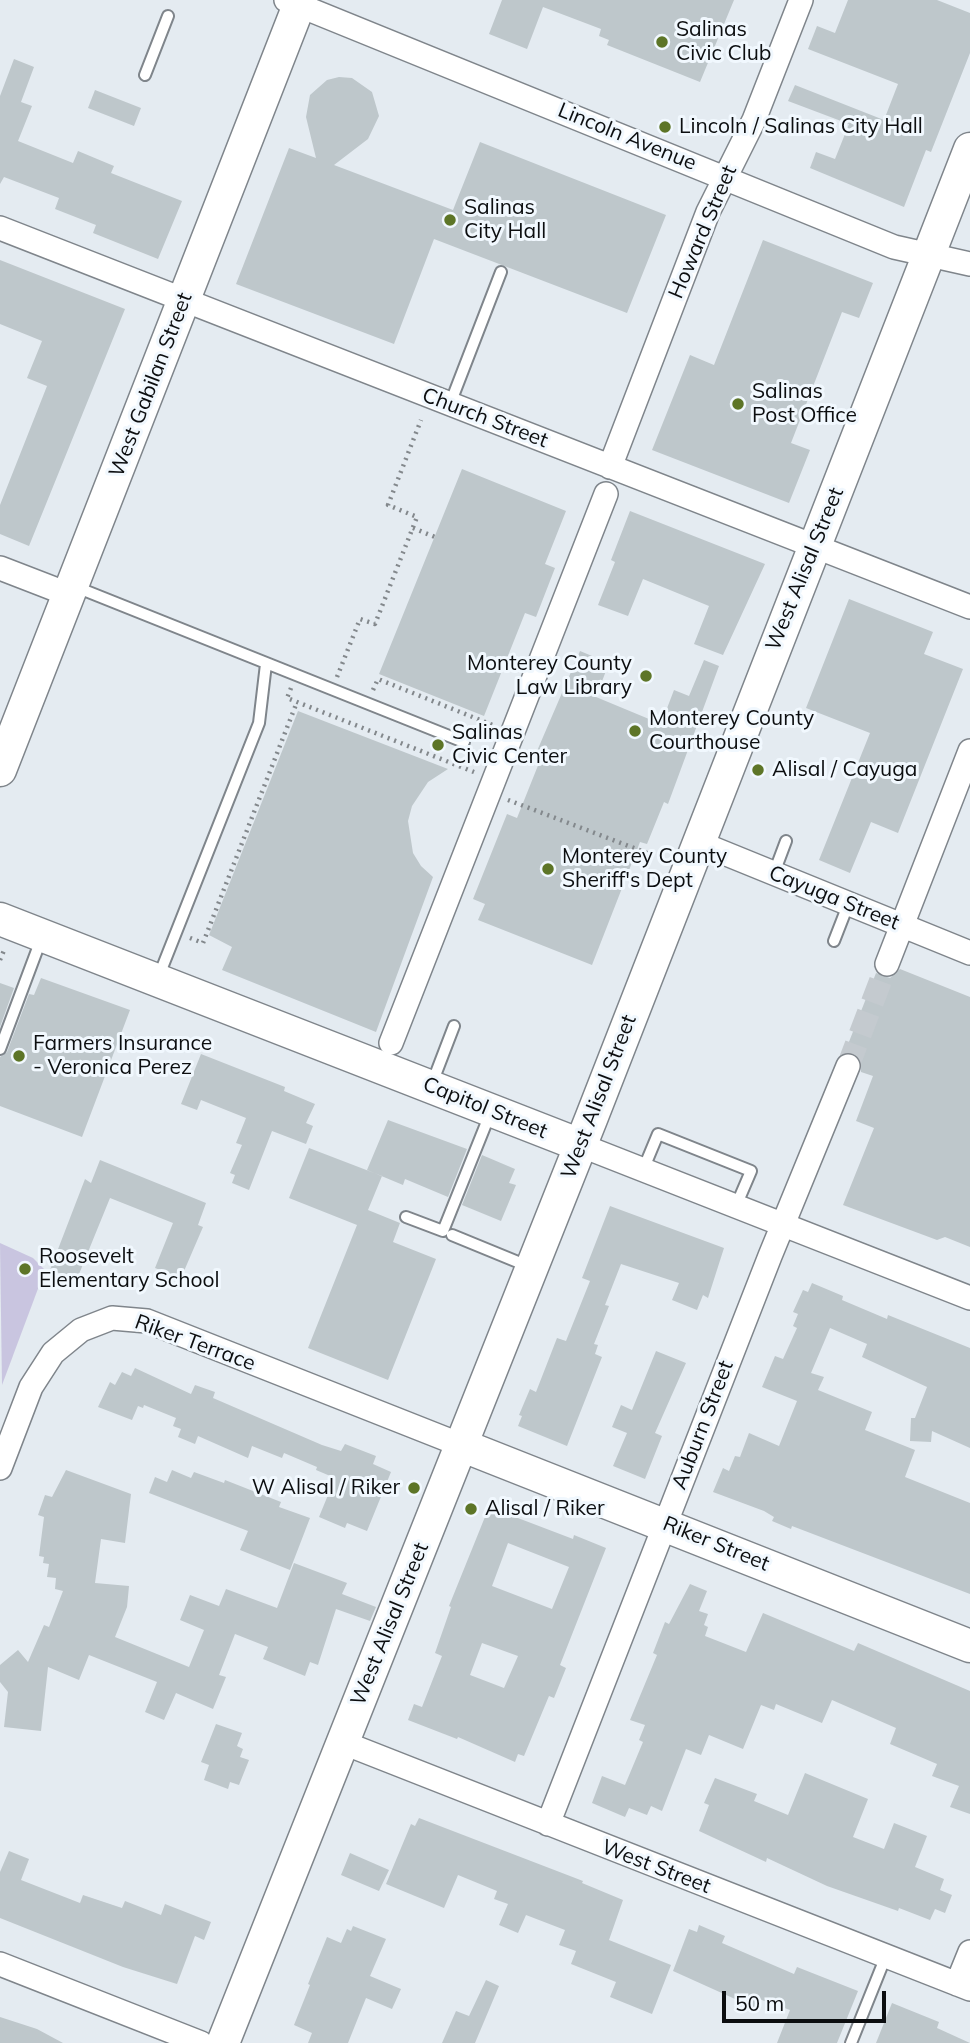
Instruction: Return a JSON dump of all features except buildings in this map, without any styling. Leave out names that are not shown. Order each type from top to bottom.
[{"type":"main road","name":"West Gabilan Street","points":[[0,770],[72,591],[296,2]]},
{"type":"main road","name":"West Alisal Street","points":[[223,2043],[580,1145],[929,254],[956,197],[970,149]]},
{"type":"main road","name":"Capitol Street","points":[[3,932],[42,935],[580,1145]]},
{"type":"main road","name":"Riker Street","points":[[461,1445],[970,1646]]},
{"type":"street","name":"Howard Street","points":[[610,467],[724,177],[754,120],[801,0]]},
{"type":"street","name":"Lincoln Avenue","points":[[296,2],[894,247],[970,264]]},
{"type":"street","name":"Church Street","points":[[0,228],[970,607]]},
{"type":"street","points":[[391,1043],[606,494]]},
{"type":"street","points":[[0,568],[72,591]]},
{"type":"street","points":[[887,964],[970,751]]},
{"type":"street","name":"Cayuga Street","points":[[697,842],[776,868],[848,905],[970,953]]},
{"type":"street","name":"Auburn Street","points":[[548,1824],[664,1523],[848,1066]]},
{"type":"street","name":"Capitol Street","points":[[580,1145],[970,1298]]},
{"type":"street","name":"Riker Terrace","points":[[0,1468],[31,1387],[53,1353],[81,1330],[112,1318],[147,1321],[461,1445]]},
{"type":"street","name":"West Street","points":[[344,1742],[964,1986]]},
{"type":"street","points":[[964,1986],[970,1952]]},
{"type":"street","points":[[0,1964],[201,2043]]},
{"type":"lane","points":[[145,75],[168,16]]},
{"type":"lane","points":[[450,404],[501,272]]},
{"type":"lane","points":[[72,591],[464,742]]},
{"type":"lane","points":[[158,980],[259,723],[266,664]]},
{"type":"lane","points":[[776,868],[786,841]]},
{"type":"lane","points":[[834,941],[848,905]]},
{"type":"lane","points":[[0,1049],[42,935]]},
{"type":"lane","points":[[431,1086],[454,1026]]},
{"type":"lane","points":[[407,1217],[443,1231],[492,1110]]},
{"type":"lane","points":[[643,1170],[658,1133],[751,1171],[736,1206]]},
{"type":"lane","points":[[452,1235],[530,1267]]},
{"type":"lane","points":[[851,2043],[886,1956]]},
{"type":"path","points":[[348,685],[336,680],[360,619],[375,624],[417,517],[388,505],[421,421]]},
{"type":"path","points":[[412,528],[435,537]]},
{"type":"path","points":[[371,695],[378,679],[513,733]]},
{"type":"path","points":[[287,698],[655,856]]},
{"type":"path","points":[[182,948],[187,936],[203,943],[297,702]]},
{"type":"path","points":[[0,960],[3,932]]},
{"type":"shaded area","points":[[0,1243],[33,1258],[45,1270],[2,1385]]},
{"type":"tunnel","points":[[848,1066],[887,964]]},
{"type":"place","name":"Salinas Civic Club","points":[[662,42]]},
{"type":"place","name":"Lincoln / Salinas City Hall","points":[[665,127]]},
{"type":"place","name":"Salinas City Hall","points":[[450,220]]},
{"type":"place","name":"Salinas Post Office","points":[[738,404]]},
{"type":"place","name":"Monterey County Law Library","points":[[646,676]]},
{"type":"place","name":"Monterey County Courthouse","points":[[635,731]]},
{"type":"place","name":"Salinas Civic Center","points":[[438,745]]},
{"type":"place","name":"Alisal / Cayuga","points":[[758,770]]},
{"type":"place","name":"Monterey County Sheriff's Dept","points":[[548,869]]},
{"type":"place","name":"Farmers Insurance - Veronica Perez","points":[[19,1056]]},
{"type":"place","name":"Roosevelt Elementary School","points":[[25,1269]]},
{"type":"place","name":"W Alisal / Riker","points":[[414,1488]]},
{"type":"place","name":"Alisal / Riker","points":[[471,1509]]}]
